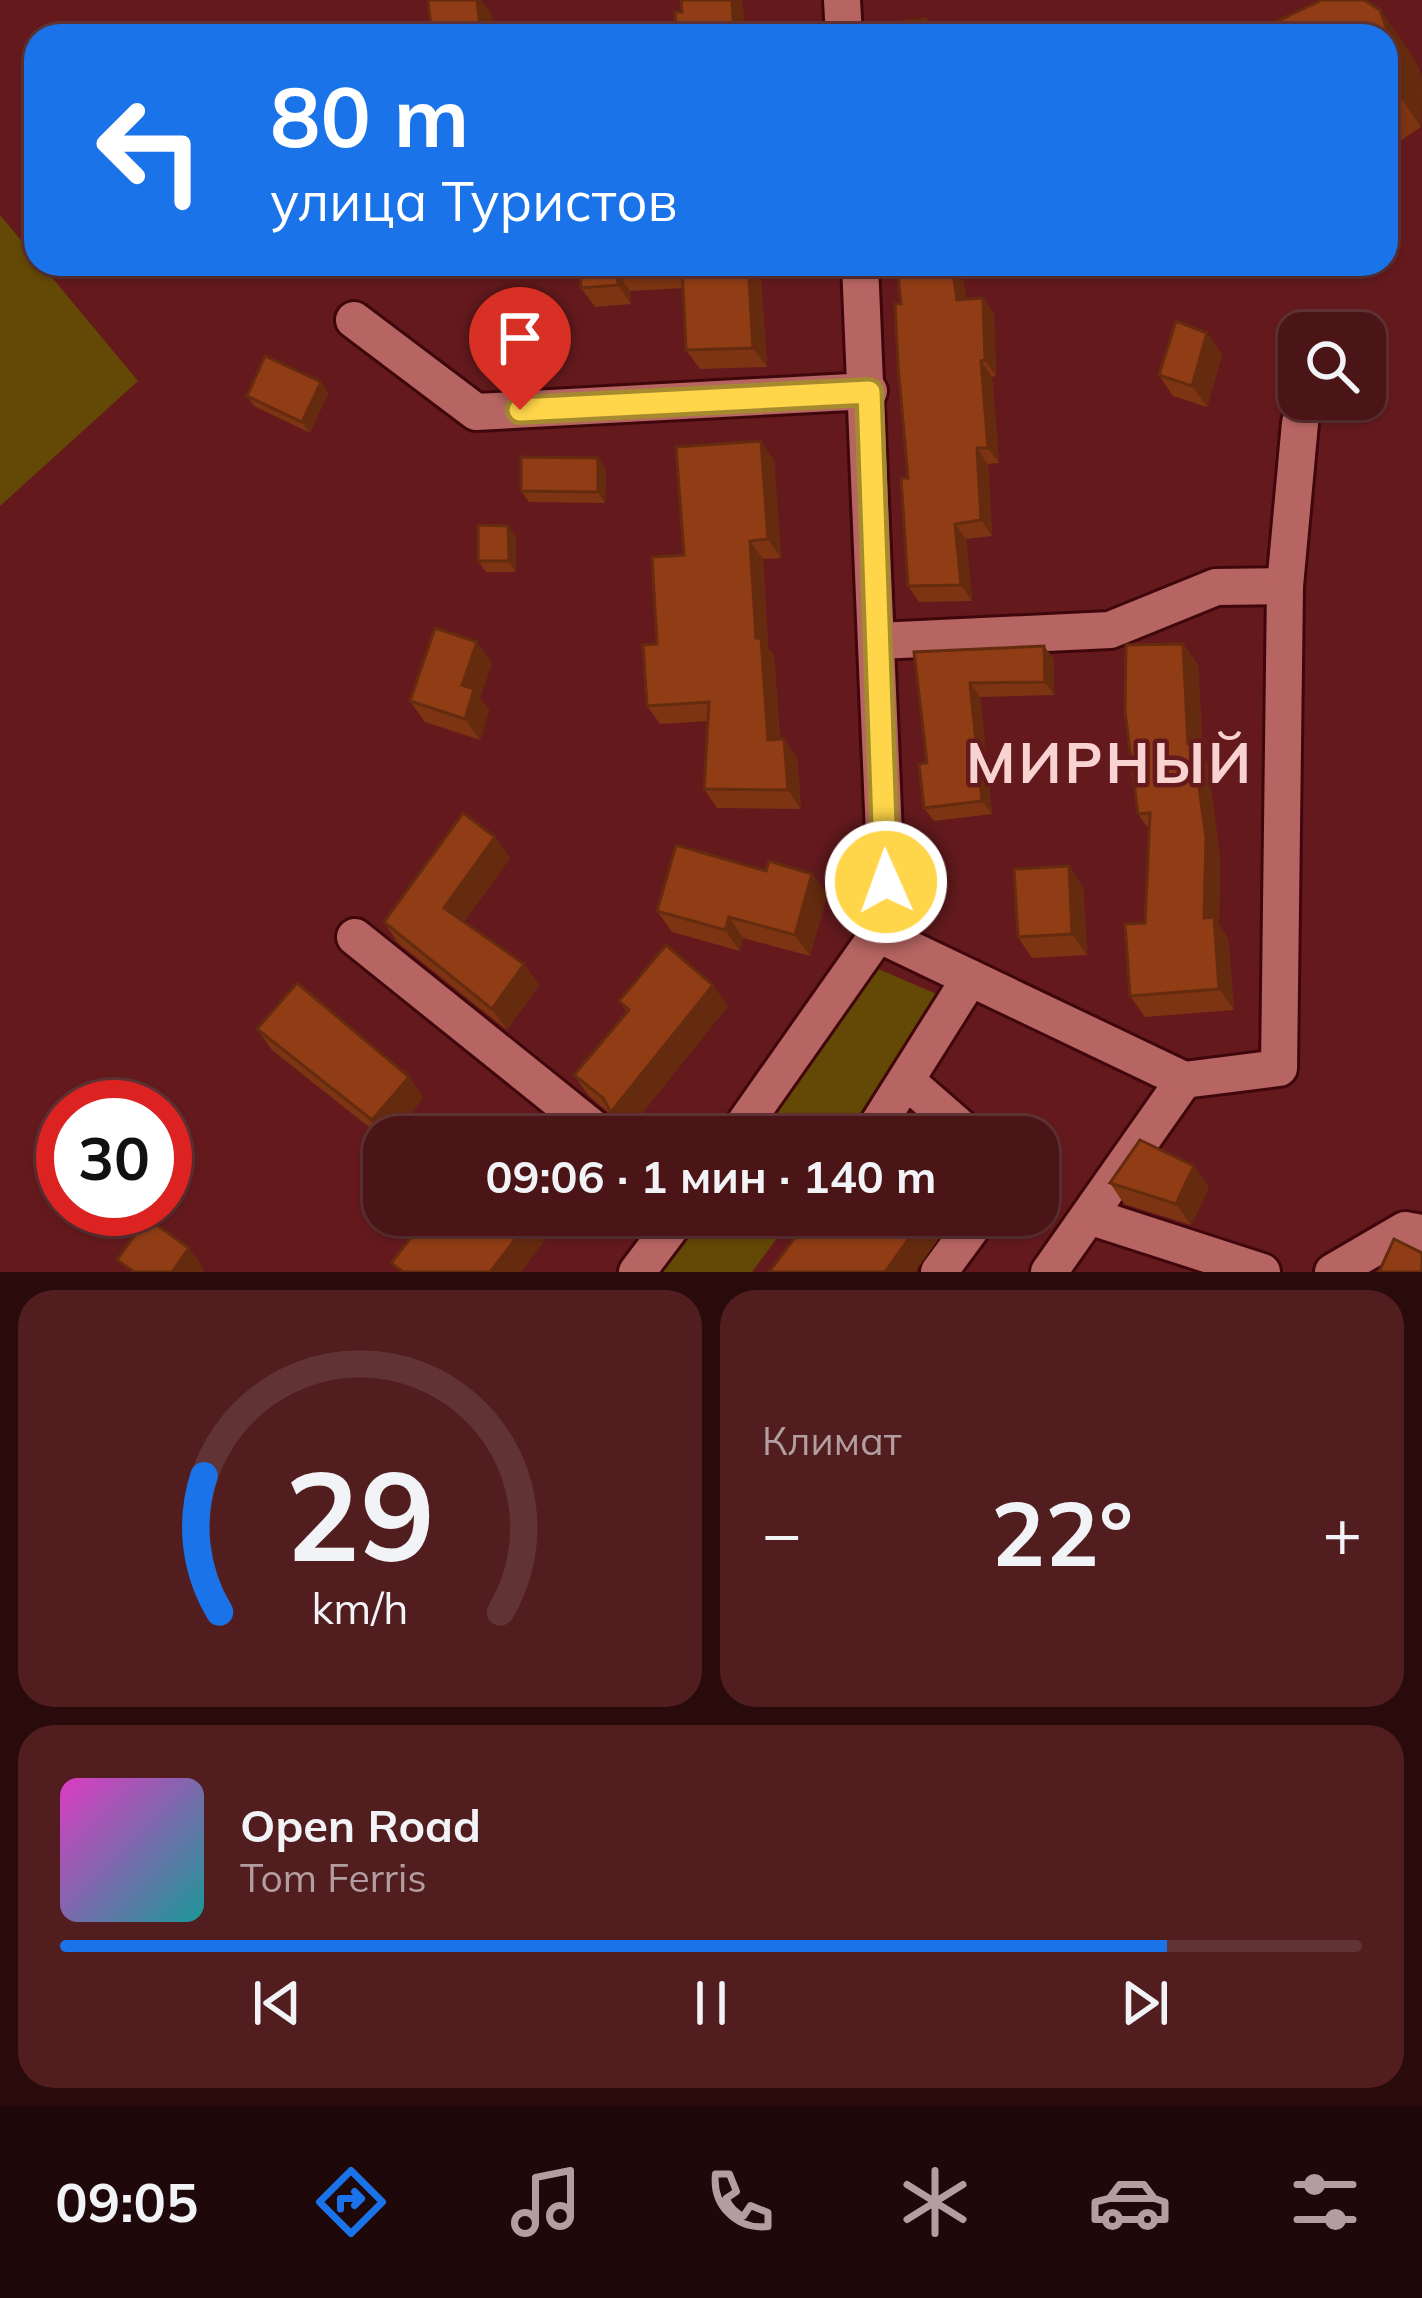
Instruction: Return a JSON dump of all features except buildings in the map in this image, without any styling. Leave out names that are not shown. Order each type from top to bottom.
[{"type":"street","points":[[750,1116],[878,934],[886,882],[861,276]]},
{"type":"street","points":[[354,320],[476,412],[869,392]]},
{"type":"street","points":[[878,934],[1184,1080],[1279,1067],[1285,586],[1300,423]]},
{"type":"street","points":[[878,641],[1110,629],[1216,587],[1285,586]]},
{"type":"street","points":[[355,937],[578,1116]]},
{"type":"street","points":[[885,1116],[970,978]]},
{"type":"street","points":[[1049,1272],[1184,1080]]},
{"type":"street","points":[[908,1083],[946,1116]]},
{"type":"street","points":[[1089,1216],[1262,1272]]},
{"type":"street","points":[[1333,1272],[1405,1230],[1422,1233]]},
{"type":"street","points":[[637,1272],[664,1236]]},
{"type":"street","points":[[939,1272],[966,1236]]},
{"type":"shaded area","points":[[0,215],[24,244],[24,276],[51,276],[138,381],[0,506]]},
{"type":"shaded area","points":[[876,968],[953,1001],[868,1116],[766,1116]]},
{"type":"shaded area","points":[[675,1236],[779,1236],[752,1272],[648,1272]]},
{"type":"district","name":"МИРНЫЙ","points":[[1110,763]]},
{"type":"route","points":[[520,410],[869,392],[886,882]]}]
